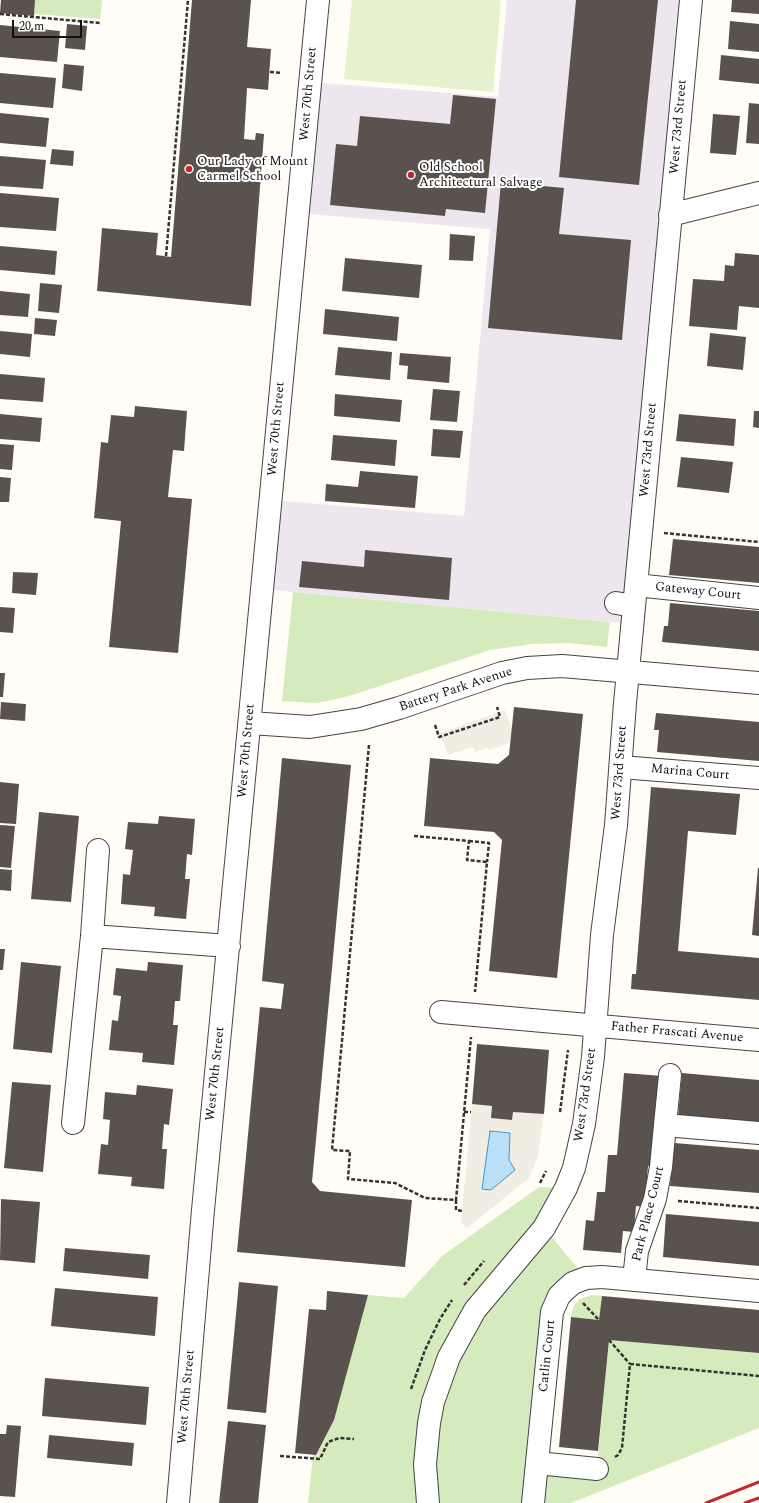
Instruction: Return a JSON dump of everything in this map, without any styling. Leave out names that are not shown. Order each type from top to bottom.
[{"type":"street","name":"West 70th Street","points":[[178,1503],[203,1210],[318,0]]},
{"type":"street","name":"West 73rd Street","points":[[428,1503],[425,1464],[426,1444],[434,1402],[449,1357],[475,1310],[544,1228],[566,1188],[578,1154],[584,1124],[592,1058],[602,935],[616,825],[621,767],[628,672],[629,598],[670,215],[691,0]]},
{"type":"street","points":[[670,215],[759,193]]},
{"type":"street","name":"Gateway Court","points":[[629,598],[759,598]]},
{"type":"street","name":"Battery Park Avenue","points":[[250,723],[310,727],[361,720],[502,673],[527,668],[562,666],[759,683]]},
{"type":"street","name":"Marina Court","points":[[621,767],[759,778]]},
{"type":"street","points":[[73,1123],[92,936],[98,850]]},
{"type":"street","points":[[92,936],[229,946]]},
{"type":"street","name":"Father Frascati Avenue","points":[[441,1012],[759,1040]]},
{"type":"street","name":"Park Place Court","points":[[634,1280],[637,1251],[654,1199],[661,1167],[670,1075]]},
{"type":"street","points":[[665,1125],[759,1133]]},
{"type":"street","name":"Catlin Court","points":[[534,1503],[552,1312],[560,1296],[573,1284],[586,1278],[634,1280],[759,1291]]},
{"type":"street","points":[[538,1464],[604,1464]]},
{"type":"path","points":[[166,256],[188,0]]},
{"type":"path","points":[[0,14],[100,23]]},
{"type":"path","points":[[270,72],[282,73]]},
{"type":"path","points":[[664,533],[759,542]]},
{"type":"path","points":[[435,725],[439,737],[500,717],[497,707]]},
{"type":"path","points":[[369,745],[332,1150],[350,1151],[348,1179],[395,1183],[425,1198],[456,1200]]},
{"type":"path","points":[[414,836],[488,843],[456,1200],[456,1210],[462,1210]]},
{"type":"path","points":[[468,841],[467,860],[486,862]]},
{"type":"path","points":[[464,1112],[471,1112]]},
{"type":"path","points":[[654,1199],[759,1208]]},
{"type":"path","points":[[580,1299],[599,1320]]},
{"type":"path","points":[[609,1340],[630,1364],[759,1376]]},
{"type":"path","points":[[604,1464],[618,1455],[622,1448],[630,1364]]},
{"type":"path","points":[[280,1456],[320,1459],[328,1442],[339,1438],[354,1438]]},
{"type":"shaded area","points":[[507,0],[691,0],[633,624],[262,589],[271,500],[464,516],[490,229],[298,213],[310,82],[498,97]]},
{"type":"shaded area","points":[[505,710],[512,729],[510,743],[489,750],[488,748],[475,752],[473,747],[448,755],[440,733]]},
{"type":"shaded area","points":[[472,1104],[492,1106],[492,1118],[512,1120],[513,1112],[544,1114],[538,1156],[529,1178],[466,1229],[461,1221]],"holes":[[[490,1131],[510,1133],[509,1160],[515,1170]]]},
{"type":"green space","points":[[35,0],[102,0],[100,19],[34,14]]},
{"type":"green space","points":[[352,0],[501,0],[493,92],[344,79]]},
{"type":"green space","points":[[293,592],[610,622],[607,647],[568,643],[532,644],[490,650],[333,700],[316,703],[282,701]]},
{"type":"green space","points":[[539,1187],[566,1188],[544,1228],[586,1278],[565,1290],[538,1455],[597,1469],[609,1340],[759,1353],[759,1428],[571,1503],[308,1503],[313,1455],[316,1455],[334,1420],[368,1295],[404,1298],[442,1256]]},
{"type":"green space","points":[[592,1295],[602,1296],[599,1320],[571,1317],[575,1304],[580,1299]]},
{"type":"water","points":[[490,1131],[510,1133],[509,1160],[515,1170],[491,1190],[482,1189]]},
{"type":"building","points":[[1,0],[35,0],[34,16],[0,13]]},
{"type":"building","points":[[192,0],[251,0],[247,47],[271,49],[268,90],[247,88],[244,139],[255,140],[256,133],[264,134],[251,306],[97,291],[102,228],[158,233],[156,255],[171,257]]},
{"type":"building","points":[[576,0],[658,0],[639,185],[559,177]]},
{"type":"building","points":[[732,0],[759,0],[759,14],[731,12]]},
{"type":"building","points":[[730,21],[759,24],[759,52],[728,49]]},
{"type":"building","points":[[67,24],[87,26],[85,50],[65,48]]},
{"type":"building","points":[[0,25],[60,31],[57,62],[0,57]]},
{"type":"building","points":[[721,55],[759,59],[759,84],[719,80]]},
{"type":"building","points":[[64,64],[84,66],[82,91],[62,88]]},
{"type":"building","points":[[0,73],[56,78],[53,108],[0,103]]},
{"type":"building","name":"Old School Architectural Salvage","points":[[453,95],[496,99],[485,213],[446,209],[445,216],[330,205],[336,144],[357,146],[360,116],[450,124]]},
{"type":"building","points":[[749,103],[759,104],[759,144],[746,143]]},
{"type":"building","points":[[0,113],[49,118],[46,147],[0,143]]},
{"type":"building","points":[[713,114],[740,116],[736,155],[710,153]]},
{"type":"building","points":[[52,149],[74,151],[73,166],[50,164]]},
{"type":"building","points":[[0,156],[46,160],[43,189],[0,186]]},
{"type":"building","points":[[501,182],[564,188],[559,234],[631,240],[622,340],[488,328]]},
{"type":"building","points":[[0,193],[59,198],[56,231],[0,227]]},
{"type":"building","points":[[450,234],[475,236],[473,261],[449,260]]},
{"type":"building","points":[[0,246],[57,251],[55,275],[0,270]]},
{"type":"building","points":[[735,253],[759,255],[759,308],[739,306],[737,330],[689,326],[693,279],[724,281],[725,265],[734,266]]},
{"type":"building","points":[[345,258],[422,265],[419,298],[342,291]]},
{"type":"building","points":[[40,283],[62,285],[59,313],[38,311]]},
{"type":"building","points":[[0,291],[30,294],[28,317],[0,315]]},
{"type":"building","points":[[325,309],[399,317],[397,341],[323,334]]},
{"type":"building","points":[[35,318],[57,320],[55,336],[34,334]]},
{"type":"building","points":[[0,331],[32,334],[30,357],[0,354]]},
{"type":"building","points":[[710,333],[746,337],[743,370],[707,366]]},
{"type":"building","points":[[338,347],[392,352],[390,380],[335,375]]},
{"type":"building","points":[[400,353],[451,357],[449,383],[407,379],[408,366],[399,365]]},
{"type":"building","points":[[0,374],[45,378],[43,402],[0,399]]},
{"type":"building","points":[[433,389],[460,391],[457,422],[430,420]]},
{"type":"building","points":[[335,394],[402,400],[400,422],[334,416]]},
{"type":"building","points":[[135,406],[187,411],[184,451],[173,450],[168,497],[192,499],[178,653],[109,647],[121,521],[94,518],[101,442],[108,443],[111,415],[134,417]]},
{"type":"building","points":[[754,411],[759,411],[759,428],[753,427]]},
{"type":"building","points":[[0,414],[42,418],[40,442],[0,439]]},
{"type":"building","points":[[679,414],[736,419],[734,446],[676,441]]},
{"type":"building","points":[[433,429],[463,431],[460,458],[431,456]]},
{"type":"building","points":[[333,435],[397,440],[395,466],[331,460]]},
{"type":"building","points":[[0,444],[14,445],[12,470],[0,469]]},
{"type":"building","points":[[681,457],[733,462],[729,493],[677,487]]},
{"type":"building","points":[[360,471],[418,476],[415,508],[325,501],[326,484],[358,487]]},
{"type":"building","points":[[0,477],[11,478],[9,502],[0,502]]},
{"type":"building","points":[[673,539],[759,547],[759,583],[669,575]]},
{"type":"building","points":[[365,550],[452,558],[449,600],[299,587],[302,561],[364,567]]},
{"type":"building","points":[[13,572],[38,573],[36,595],[12,593]]},
{"type":"building","points":[[670,603],[759,611],[759,651],[662,642],[664,626],[668,626]]},
{"type":"building","points":[[0,607],[15,608],[13,633],[0,632]]},
{"type":"building","points":[[0,673],[5,673],[3,697],[0,697]]},
{"type":"building","points":[[1,702],[26,704],[25,721],[0,719]]},
{"type":"building","points":[[514,707],[583,714],[557,978],[489,971],[502,840],[494,832],[424,826],[430,758],[498,764],[509,755]]},
{"type":"building","points":[[656,713],[759,722],[759,761],[657,752],[659,730],[654,730]]},
{"type":"building","points":[[282,758],[351,765],[312,1182],[320,1191],[412,1200],[405,1267],[237,1252],[260,1007],[281,1009],[284,984],[262,981]]},
{"type":"building","points":[[0,782],[19,784],[16,824],[0,823]]},
{"type":"building","points":[[651,787],[740,794],[736,835],[688,831],[678,951],[759,958],[759,1000],[631,989],[632,974],[636,974]]},
{"type":"building","points":[[39,812],[79,816],[71,902],[31,899]]},
{"type":"building","points":[[159,816],[195,819],[192,855],[187,854],[185,879],[190,879],[186,919],[154,916],[155,907],[121,904],[123,874],[130,875],[133,850],[125,849],[128,822],[158,824]]},
{"type":"building","points":[[0,825],[15,826],[11,868],[0,867]]},
{"type":"building","points":[[759,868],[759,936],[752,935]]},
{"type":"building","points":[[0,869],[12,870],[11,891],[0,890]]},
{"type":"building","points":[[0,949],[5,949],[3,970],[0,970]]},
{"type":"building","points":[[21,962],[61,966],[52,1053],[13,1049]]},
{"type":"building","points":[[148,962],[183,965],[180,1001],[175,1001],[173,1025],[178,1025],[174,1065],[142,1062],[143,1053],[109,1050],[112,1020],[118,1021],[121,996],[113,995],[116,968],[147,971]]},
{"type":"building","points":[[477,1044],[549,1050],[544,1114],[513,1112],[512,1120],[491,1118],[492,1106],[472,1104]]},
{"type":"building","points":[[624,1073],[662,1076],[655,1166],[648,1166],[645,1207],[636,1206],[634,1232],[623,1231],[621,1253],[583,1250],[586,1220],[594,1221],[597,1192],[605,1192],[608,1155],[617,1155]]},
{"type":"building","points":[[682,1073],[759,1080],[759,1123],[678,1116]]},
{"type":"building","points":[[12,1082],[51,1085],[43,1172],[4,1168]]},
{"type":"building","points":[[137,1085],[173,1089],[169,1125],[164,1124],[162,1149],[167,1149],[164,1189],[131,1186],[132,1177],[98,1174],[101,1144],[108,1145],[110,1120],[103,1119],[105,1092],[136,1095]]},
{"type":"building","points":[[674,1143],[759,1150],[759,1193],[670,1186]]},
{"type":"building","points":[[1,1199],[40,1202],[35,1263],[0,1260]]},
{"type":"building","points":[[666,1214],[759,1222],[759,1266],[663,1257]]},
{"type":"building","points":[[65,1248],[150,1255],[148,1279],[63,1271]]},
{"type":"building","points":[[239,1282],[278,1286],[266,1413],[227,1409]]},
{"type":"building","points":[[55,1288],[158,1297],[155,1336],[51,1326]]},
{"type":"building","points":[[327,1291],[368,1295],[334,1420],[316,1455],[295,1453],[309,1309],[326,1310]]},
{"type":"building","points":[[602,1296],[759,1310],[759,1353],[609,1340],[598,1451],[559,1447],[571,1317],[599,1320]]},
{"type":"building","points":[[45,1378],[149,1387],[146,1425],[42,1416]]},
{"type":"building","points":[[228,1421],[266,1425],[258,1503],[219,1503]]},
{"type":"building","points":[[7,1425],[21,1426],[15,1497],[0,1496],[0,1434],[6,1434]]},
{"type":"building","points":[[49,1435],[134,1443],[132,1466],[47,1458]]},
{"type":"railway","points":[[706,1503],[759,1482]]},
{"type":"railway","points":[[745,1503],[759,1498]]},
{"type":"place","name":"Our Lady of Mount Carmel School","points":[[189,169]]},
{"type":"place","name":"Old School Architectural Salvage","points":[[411,175]]}]
